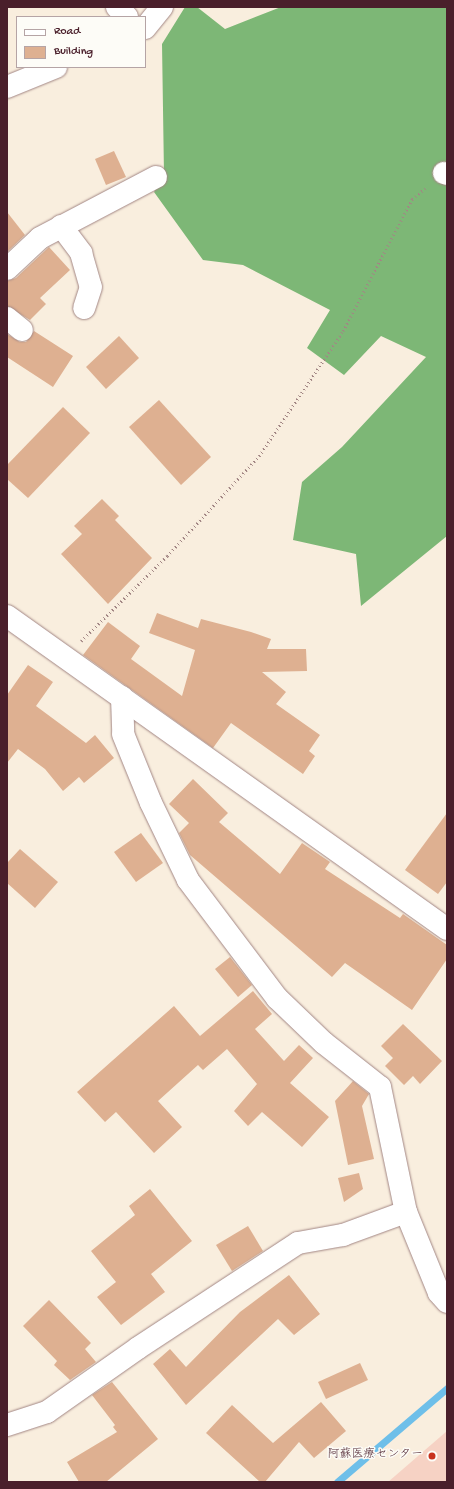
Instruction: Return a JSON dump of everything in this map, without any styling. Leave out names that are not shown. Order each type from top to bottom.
[{"type":"street","points":[[117,7],[126,16]]},
{"type":"street","points":[[146,27],[162,7]]},
{"type":"street","points":[[7,87],[54,68]]},
{"type":"street","points":[[7,269],[40,238],[156,177]]},
{"type":"street","points":[[61,226],[81,253],[91,287],[84,308]]},
{"type":"street","points":[[7,616],[122,696],[447,929]]},
{"type":"street","points":[[122,696],[124,734],[151,803],[188,880],[277,998],[324,1043],[380,1087],[406,1212],[439,1293],[447,1302]]},
{"type":"street","points":[[7,1425],[47,1412],[138,1348],[298,1243],[343,1235],[406,1212]]},
{"type":"path","points":[[65,657],[167,556],[259,456],[343,331],[412,199],[446,173]]},
{"type":"shaded area","name":"阿蘇医療センター","points":[[447,1431],[447,1482],[388,1482]]},
{"type":"green space","points":[[185,7],[197,7],[225,29],[281,7],[447,7],[447,536],[361,606],[356,554],[293,540],[302,482],[342,447],[426,357],[381,336],[344,375],[307,348],[330,310],[243,265],[203,260],[154,192],[164,175],[162,44]]},
{"type":"building","points":[[114,151],[126,177],[106,185],[95,159]]},
{"type":"building","points":[[7,212],[25,235],[7,252]]},
{"type":"building","points":[[49,247],[70,270],[40,298],[46,304],[30,320],[7,306],[7,281],[16,278]]},
{"type":"building","points":[[34,331],[73,356],[53,387],[7,357],[7,334],[20,342],[26,342]]},
{"type":"building","points":[[119,336],[139,358],[106,389],[86,367]]},
{"type":"building","points":[[159,400],[211,457],[181,485],[129,427]]},
{"type":"building","points":[[63,407],[90,433],[28,498],[7,479],[7,465]]},
{"type":"building","points":[[102,499],[119,516],[115,520],[152,558],[108,604],[61,554],[82,534],[74,526]]},
{"type":"building","points":[[157,613],[198,628],[201,619],[251,632],[271,639],[267,649],[306,649],[307,671],[262,672],[286,692],[276,704],[320,735],[309,751],[315,756],[303,774],[231,723],[213,748],[83,655],[108,622],[140,646],[131,659],[182,696],[195,650],[149,633]]},
{"type":"building","points":[[28,665],[53,682],[36,706],[86,743],[95,735],[114,758],[84,783],[79,777],[63,791],[45,769],[18,749],[7,763],[7,695]]},
{"type":"building","points":[[193,779],[228,813],[219,822],[280,874],[302,843],[330,862],[325,869],[400,918],[403,914],[447,945],[447,959],[412,1010],[345,963],[332,977],[190,855],[179,833],[189,823],[169,804]]},
{"type":"building","points":[[447,813],[447,882],[438,894],[405,870]]},
{"type":"building","points":[[141,833],[163,863],[136,882],[114,852]]},
{"type":"building","points":[[20,849],[58,882],[35,908],[7,883],[7,863]]},
{"type":"building","points":[[230,957],[252,985],[238,997],[215,969]]},
{"type":"building","points":[[253,991],[272,1014],[255,1029],[284,1061],[299,1045],[313,1058],[290,1083],[329,1117],[302,1147],[262,1112],[248,1126],[234,1111],[257,1084],[227,1049],[203,1070],[198,1065],[158,1101],[182,1127],[154,1153],[116,1112],[105,1122],[77,1092],[174,1006],[200,1036]]},
{"type":"building","points":[[403,1024],[442,1061],[420,1084],[413,1076],[404,1085],[385,1066],[393,1058],[381,1046]]},
{"type":"building","points":[[353,1081],[369,1094],[362,1106],[374,1159],[348,1165],[335,1101]]},
{"type":"building","points":[[359,1173],[363,1189],[344,1202],[338,1178]]},
{"type":"building","points":[[150,1189],[192,1241],[151,1274],[165,1292],[121,1325],[97,1297],[116,1282],[91,1251],[135,1215],[129,1206]]},
{"type":"building","points":[[248,1226],[263,1251],[232,1271],[216,1245]]},
{"type":"building","points":[[289,1275],[320,1314],[294,1335],[278,1319],[186,1405],[153,1364],[170,1349],[186,1367],[240,1312]]},
{"type":"building","points":[[49,1300],[91,1343],[85,1349],[96,1362],[70,1380],[54,1365],[57,1361],[23,1326]]},
{"type":"building","points":[[360,1363],[368,1380],[326,1399],[318,1382]]},
{"type":"building","points":[[112,1382],[158,1439],[106,1482],[79,1482],[67,1462],[117,1432],[113,1427],[115,1425],[92,1395]]},
{"type":"building","points":[[321,1402],[346,1431],[314,1458],[299,1442],[265,1482],[260,1482],[206,1433],[232,1405],[273,1443]]},
{"type":"waterway","points":[[337,1482],[447,1388]]},
{"type":"place","name":"阿蘇医療センター","points":[[432,1456]]}]
